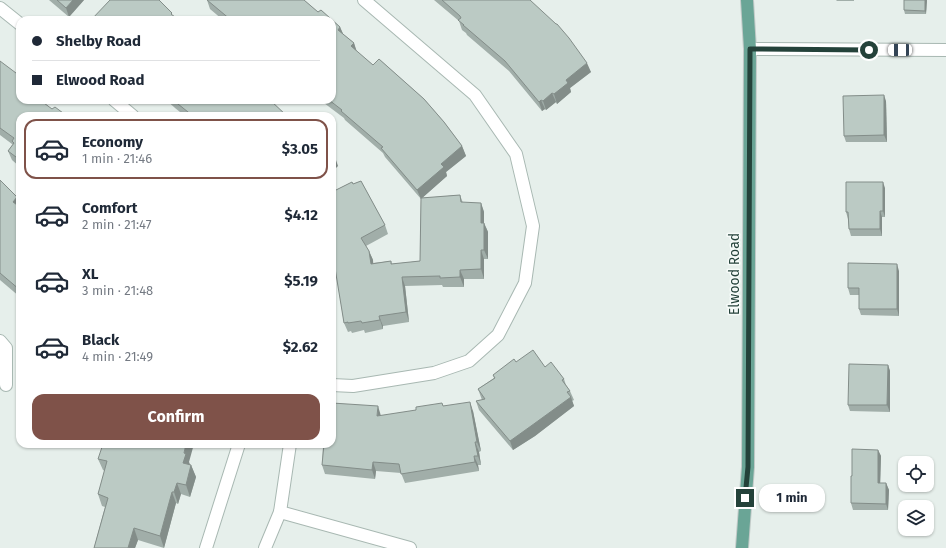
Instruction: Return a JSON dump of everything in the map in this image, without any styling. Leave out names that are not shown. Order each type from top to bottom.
[{"type":"main road","name":"Elwood Road","points":[[742,548],[748,467],[750,49],[747,0]]},
{"type":"street","points":[[336,385],[353,386],[434,373],[469,361],[498,335],[525,283],[533,226],[516,154],[475,95],[364,0]]},
{"type":"street","points":[[0,8],[16,21]]},
{"type":"street","points":[[750,49],[946,50]]},
{"type":"street","points":[[118,104],[128,112]]},
{"type":"street","points":[[0,340],[6,348],[6,386]]},
{"type":"street","points":[[206,548],[238,448]]},
{"type":"street","points":[[265,548],[280,512],[289,448]]},
{"type":"street","points":[[280,512],[410,548]]},
{"type":"building","points":[[57,0],[73,0],[66,8]]},
{"type":"building","points":[[110,0],[159,0],[174,16],[95,16]]},
{"type":"building","points":[[207,0],[304,0],[318,12],[321,10],[328,16],[226,16]]},
{"type":"building","points":[[442,0],[530,0],[557,24],[587,63],[566,80],[568,83],[554,94],[552,93],[543,101],[541,100],[539,102],[505,61],[463,25],[458,20],[461,18],[460,16]]},
{"type":"building","points":[[904,0],[925,0],[925,11],[904,10]]},
{"type":"building","points":[[336,23],[340,27],[338,30],[354,43],[351,46],[373,65],[379,59],[424,99],[462,146],[441,164],[444,167],[417,190],[381,148],[383,147],[341,111],[342,110],[334,104],[336,104]]},
{"type":"building","points":[[0,61],[16,73],[16,104],[45,104],[52,109],[55,107],[62,112],[16,112],[16,157],[8,151],[14,143],[12,141],[14,138],[0,128]]},
{"type":"building","points":[[884,95],[884,135],[844,136],[843,96]]},
{"type":"building","points":[[178,104],[274,104],[283,112],[188,112]]},
{"type":"building","points":[[0,180],[16,196],[13,202],[16,204],[16,287],[0,273]]},
{"type":"building","points":[[361,181],[385,225],[361,238],[369,251],[371,264],[391,261],[391,264],[420,261],[421,198],[460,195],[461,202],[481,203],[481,223],[484,223],[484,250],[481,250],[481,269],[460,270],[460,277],[402,277],[406,312],[379,316],[380,320],[362,323],[361,321],[344,323],[336,274],[336,190],[352,182],[353,184]]},
{"type":"building","points":[[846,182],[883,182],[883,211],[880,211],[880,229],[849,229],[848,212],[846,212]]},
{"type":"building","points":[[848,263],[897,264],[897,309],[859,309],[859,288],[848,288]]},
{"type":"building","points":[[533,350],[545,367],[551,362],[564,379],[562,380],[570,391],[567,392],[571,397],[510,441],[476,401],[485,399],[478,389],[495,378],[493,375],[514,359],[516,362]]},
{"type":"building","points":[[849,364],[888,365],[887,405],[848,405]]},
{"type":"building","points":[[470,402],[477,442],[475,442],[478,456],[474,456],[475,462],[401,474],[399,464],[373,462],[372,470],[322,465],[324,448],[336,448],[336,403],[378,406],[377,416],[416,410],[416,407],[442,403],[443,406]]},
{"type":"building","points":[[102,448],[185,448],[184,453],[186,454],[183,463],[191,465],[186,485],[177,483],[174,492],[172,492],[160,536],[134,528],[128,548],[94,548],[108,498],[98,494],[107,461],[98,459]]},
{"type":"building","points":[[852,449],[878,450],[878,483],[886,483],[886,504],[851,503]]},
{"type":"route","points":[[745,498],[748,467],[750,49],[869,50]]}]
